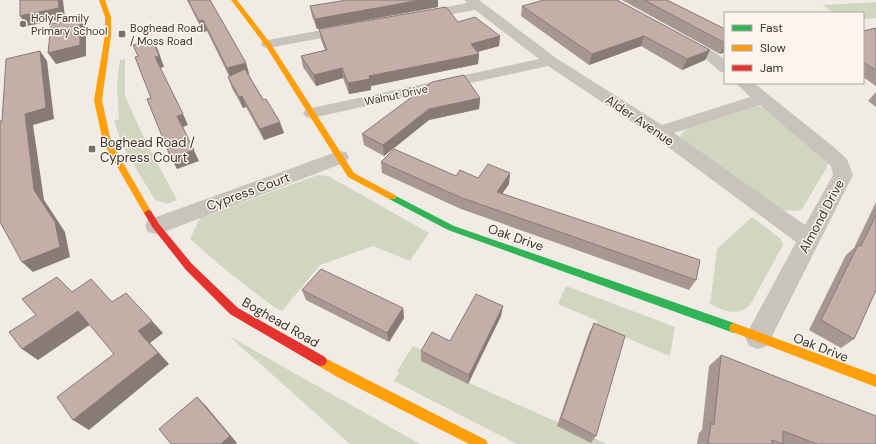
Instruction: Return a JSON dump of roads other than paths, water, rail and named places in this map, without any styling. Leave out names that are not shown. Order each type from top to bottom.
[{"type":"street","name":"Boghead Road","points":[[102,0],[108,17],[108,35],[98,100],[106,142],[156,226],[189,267],[234,311],[345,375],[482,444]]},
{"type":"street","name":"Oak Drive","points":[[234,0],[268,44],[351,175],[451,228],[758,337],[876,381]]},
{"type":"street","points":[[408,18],[474,2]]},
{"type":"street","name":"Alder Avenue","points":[[474,2],[551,61],[660,132],[808,239]]},
{"type":"street","points":[[268,44],[361,27]]},
{"type":"street","points":[[670,34],[711,56],[724,67]]},
{"type":"street","name":"Walnut Drive","points":[[312,113],[551,61]]},
{"type":"street","name":"Almond Drive","points":[[745,84],[828,152],[840,164],[843,175],[808,239],[758,337]]},
{"type":"street","points":[[660,132],[764,98]]},
{"type":"street","name":"Cypress Court","points":[[156,226],[339,157]]},
{"type":"place","name":"Holy Family Primary School","points":[[23,24]]},
{"type":"place","name":"Boghead Road / Moss Road","points":[[122,34]]},
{"type":"place","name":"Boghead Road / Cypress Court","points":[[92,149]]}]
